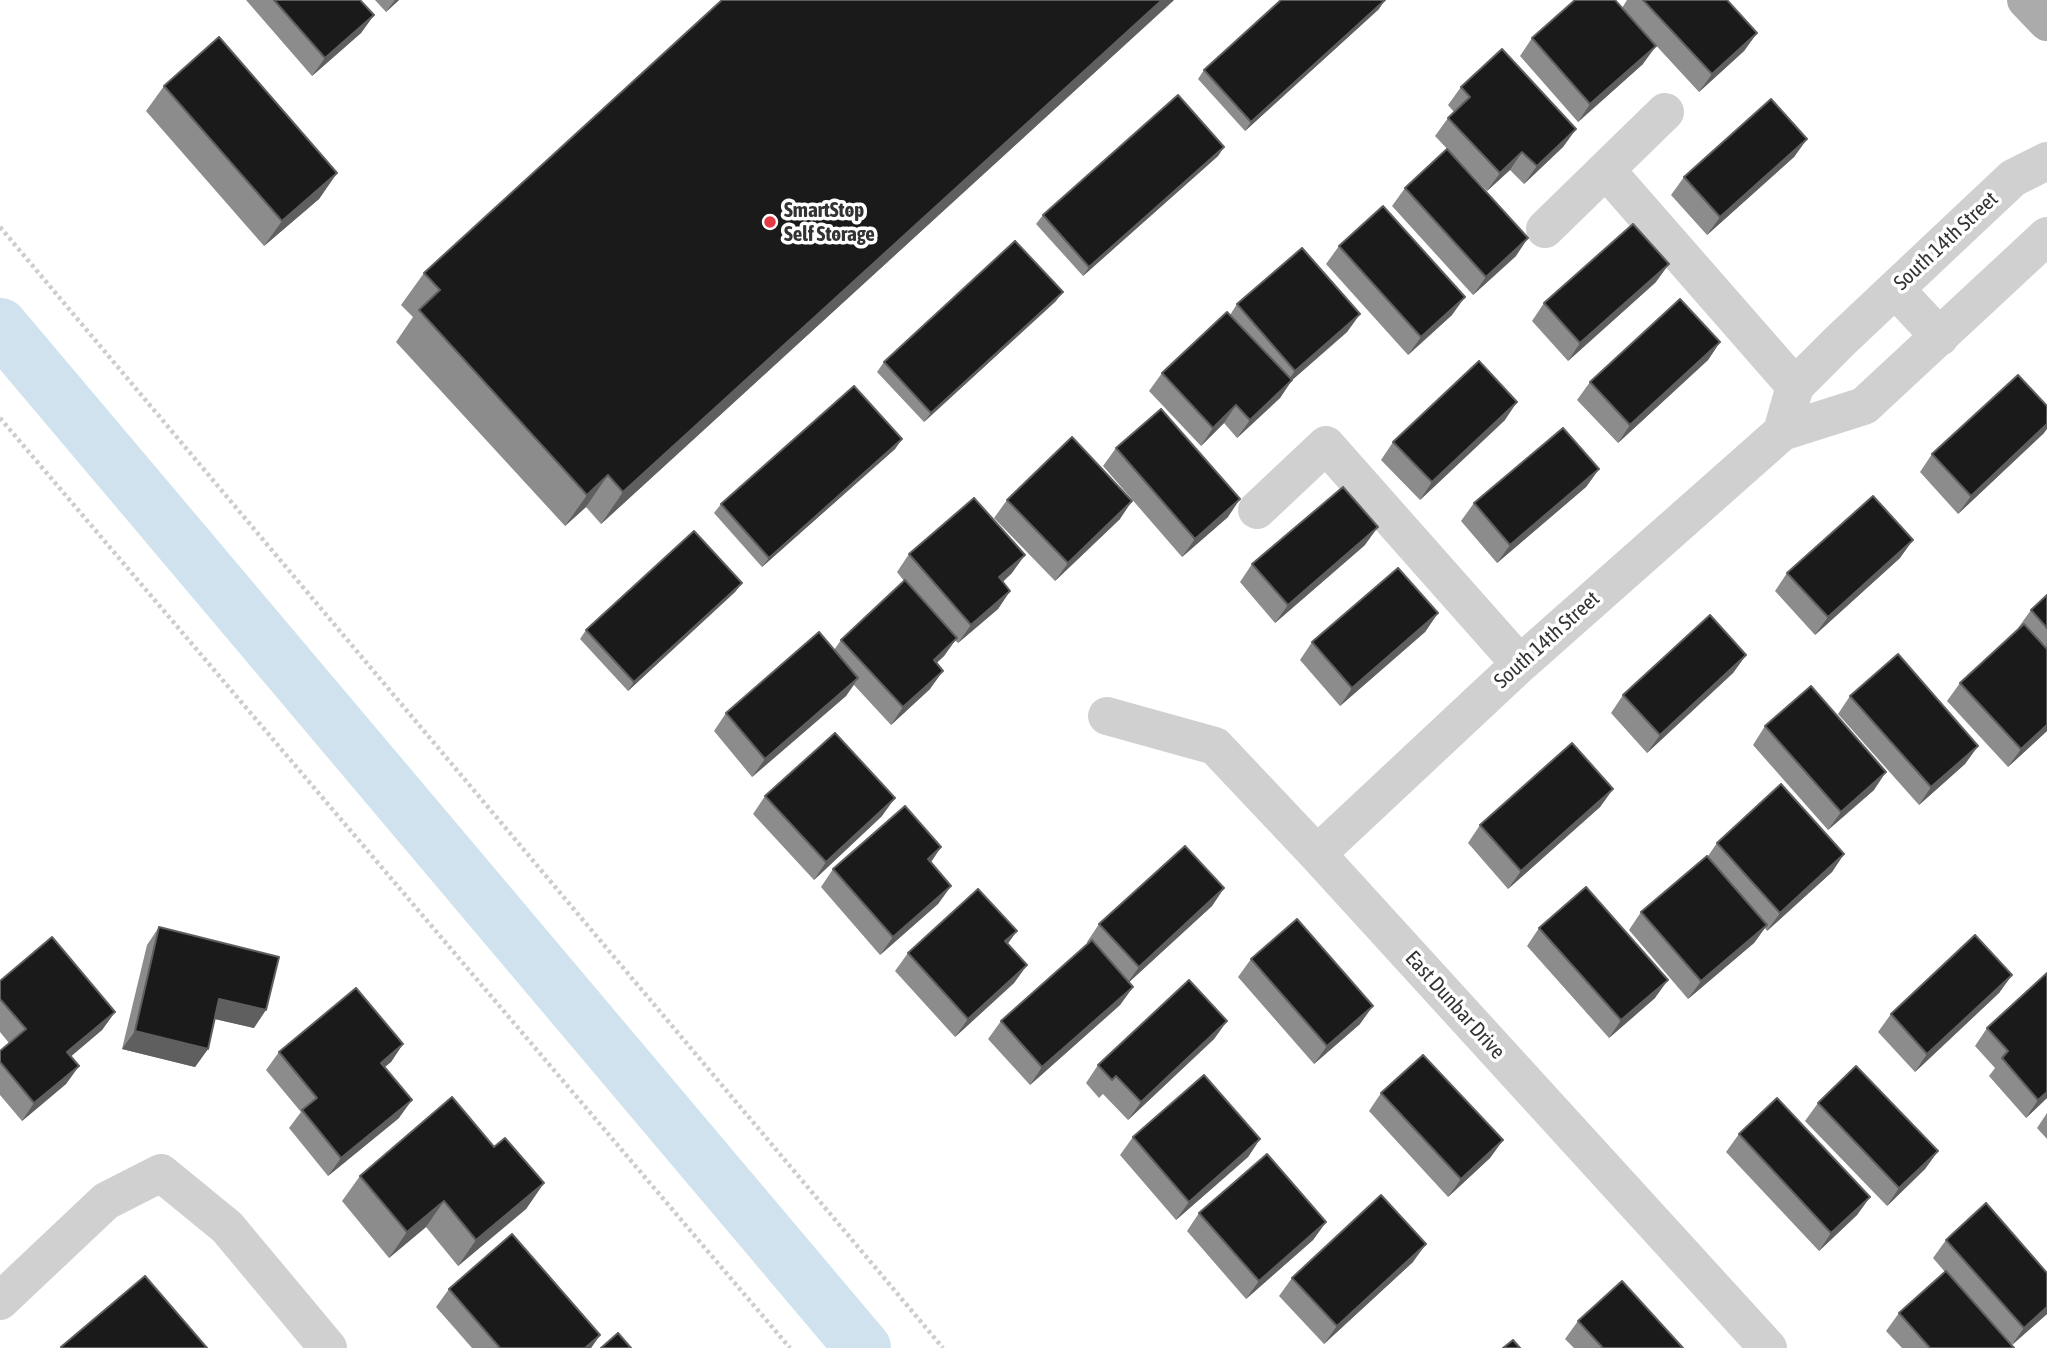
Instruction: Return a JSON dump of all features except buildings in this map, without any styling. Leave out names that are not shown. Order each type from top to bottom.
[{"type":"main road","points":[[2026,0],[2047,22]]},
{"type":"street","points":[[1545,229],[1665,112]]},
{"type":"street","name":"South 14th Street","points":[[1795,386],[2013,178],[2047,161]]},
{"type":"street","points":[[1606,170],[1795,386],[1782,432]]},
{"type":"street","name":"South 14th Street","points":[[1317,854],[1520,664],[1782,432],[1864,406],[2047,236]]},
{"type":"street","points":[[1895,289],[1940,337]]},
{"type":"street","points":[[1257,510],[1326,446],[1520,664]]},
{"type":"street","name":"East Dunbar Drive","points":[[1107,716],[1215,746],[1768,1348]]},
{"type":"street","points":[[0,1301],[106,1201],[161,1174],[227,1227],[328,1348]]},
{"type":"path","points":[[0,227],[943,1348]]},
{"type":"path","points":[[0,418],[790,1348]]},
{"type":"waterway","points":[[0,326],[863,1348]]},
{"type":"place","name":"SmartStop Self Storage","points":[[770,222]]}]
